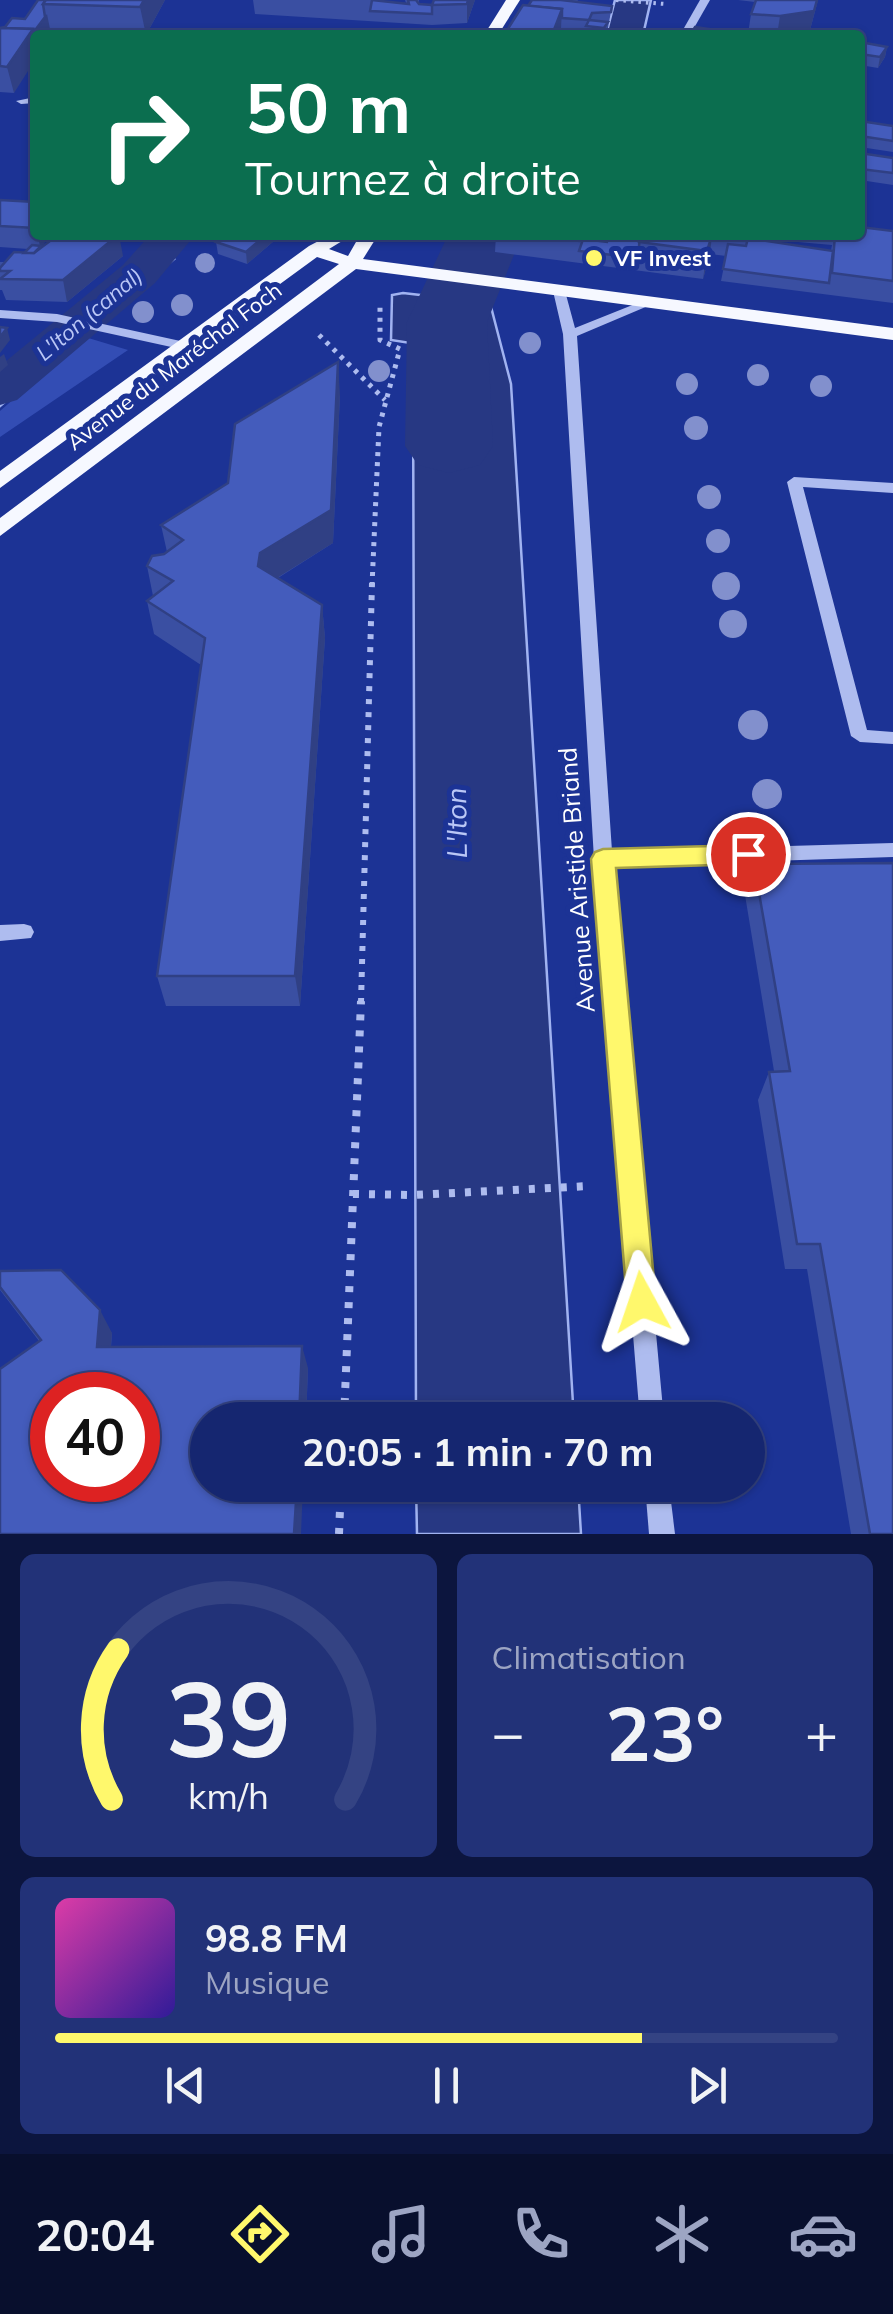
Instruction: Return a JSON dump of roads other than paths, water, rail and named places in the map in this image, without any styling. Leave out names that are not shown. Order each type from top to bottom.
[{"type":"main road","points":[[494,30],[513,0]]},
{"type":"main road","name":"Avenue du Maréchal Foch","points":[[0,482],[314,250],[333,240]]},
{"type":"main road","name":"Avenue du Maréchal Foch","points":[[0,530],[352,263],[366,240]]},
{"type":"main road","points":[[314,250],[352,263],[446,278],[893,334]]},
{"type":"street","points":[[688,30],[705,0]]},
{"type":"street","points":[[21,101],[30,100]]},
{"type":"street","name":"Avenue Aristide Briand","points":[[560,291],[570,334],[603,859],[650,1402]]},
{"type":"street","points":[[570,334],[649,302]]},
{"type":"street","points":[[0,314],[58,318],[185,346]]},
{"type":"street","points":[[893,488],[794,482],[860,736],[893,738]]},
{"type":"street","points":[[603,859],[893,850]]},
{"type":"street","points":[[0,933],[24,932]]},
{"type":"street","points":[[659,1502],[662,1534]]},
{"type":"water","points":[[615,0],[651,0],[644,30],[607,30]]},
{"type":"water","points":[[159,240],[183,240],[171,257],[174,259],[105,318],[77,311]]},
{"type":"water","points":[[392,295],[490,303],[511,384],[573,1402],[416,1402],[413,371],[417,344],[391,340]]},
{"type":"water","points":[[54,329],[81,336],[0,406],[0,372]]},
{"type":"water","points":[[416,1502],[579,1502],[581,1534],[417,1534]]},
{"type":"waterway","name":"L'Iton (canal)","points":[[0,390],[139,274],[170,240]]},
{"type":"waterway","name":"L'Iton","points":[[449,446],[447,322],[483,240]]},
{"type":"place","name":"VF Invest","points":[[594,258]]}]
